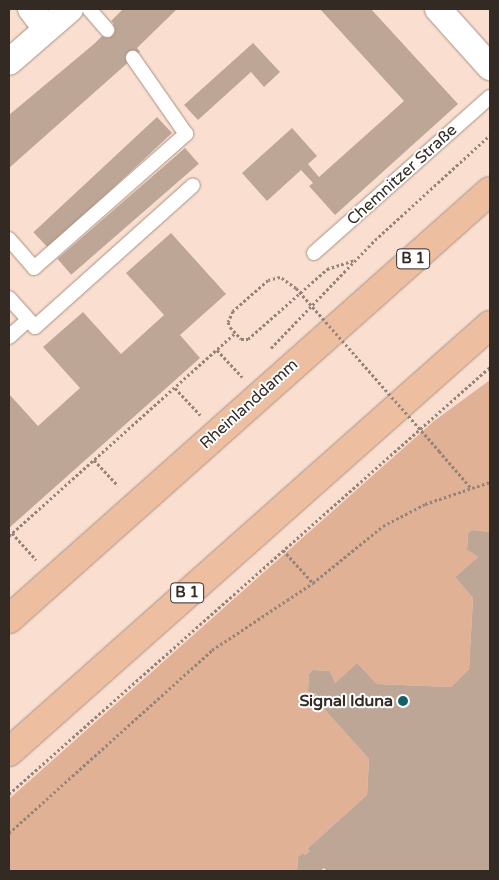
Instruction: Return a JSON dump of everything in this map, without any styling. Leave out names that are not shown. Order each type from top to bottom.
[{"type":"main road","name":"Rheinlanddamm","points":[[9,619],[490,191]]},
{"type":"main road","name":"B 1","points":[[9,752],[490,325]]},
{"type":"street","points":[[9,62],[38,19],[70,9]]},
{"type":"street","points":[[438,9],[490,66]]},
{"type":"lane","points":[[89,9],[107,30]]},
{"type":"lane","points":[[9,239],[34,268],[186,134],[133,58]]},
{"type":"lane","name":"Chemnitzer Straße","points":[[314,253],[490,97]]},
{"type":"lane","points":[[9,298],[35,327],[193,185]]},
{"type":"lane","points":[[9,337],[28,320]]},
{"type":"path","points":[[264,355],[356,259],[490,135]]},
{"type":"path","points":[[356,259],[327,269],[252,337],[245,340],[235,333],[228,322],[229,316],[268,280],[280,277],[296,288],[439,451],[471,488]]},
{"type":"path","points":[[36,561],[10,535],[235,333]]},
{"type":"path","points":[[216,350],[244,376],[235,384]]},
{"type":"path","points":[[9,794],[404,441],[490,367]]},
{"type":"path","points":[[175,388],[200,415]]},
{"type":"path","points":[[193,422],[207,409]]},
{"type":"path","points":[[94,460],[119,487]]},
{"type":"path","points":[[112,493],[126,480]]},
{"type":"path","points":[[9,833],[212,650],[313,583],[383,526],[425,504],[490,482]]},
{"type":"path","points":[[283,550],[313,583]]},
{"type":"path","points":[[29,567],[43,555]]},
{"type":"shaded area","points":[[490,380],[490,532],[472,530],[468,533],[467,550],[478,557],[455,577],[473,598],[469,669],[451,687],[377,684],[357,663],[335,683],[330,671],[313,670],[309,674],[308,691],[312,695],[315,693],[319,698],[316,700],[369,759],[367,795],[307,849],[310,851],[298,857],[297,871],[9,871],[9,799],[434,421]]},
{"type":"building","points":[[123,9],[177,9],[137,48],[140,52],[9,168],[9,115],[94,44],[114,24],[111,21]]},
{"type":"building","points":[[320,9],[371,9],[458,104],[335,215],[309,186],[313,183],[301,170],[267,201],[242,173],[292,128],[317,156],[308,164],[319,177],[404,101]]},
{"type":"building","points":[[253,43],[280,72],[264,87],[251,72],[198,120],[184,105]]},
{"type":"building","points":[[157,117],[172,133],[48,248],[33,232]]},
{"type":"building","points":[[185,148],[199,164],[71,275],[57,259]]},
{"type":"building","points":[[171,233],[226,294],[180,335],[200,358],[9,528],[9,394],[38,426],[80,388],[43,347],[83,312],[121,354],[164,315],[126,273]]},
{"type":"building","name":"Signal Iduna","points":[[472,530],[490,532],[490,871],[327,871],[324,868],[320,871],[297,871],[298,857],[310,851],[307,849],[367,795],[369,759],[316,700],[319,698],[315,693],[312,695],[308,691],[309,674],[313,670],[330,671],[335,683],[357,663],[377,684],[451,687],[469,669],[473,598],[455,577],[478,557],[467,550],[468,533]]},
{"type":"place","name":"Signal Iduna","points":[[403,701]]}]
